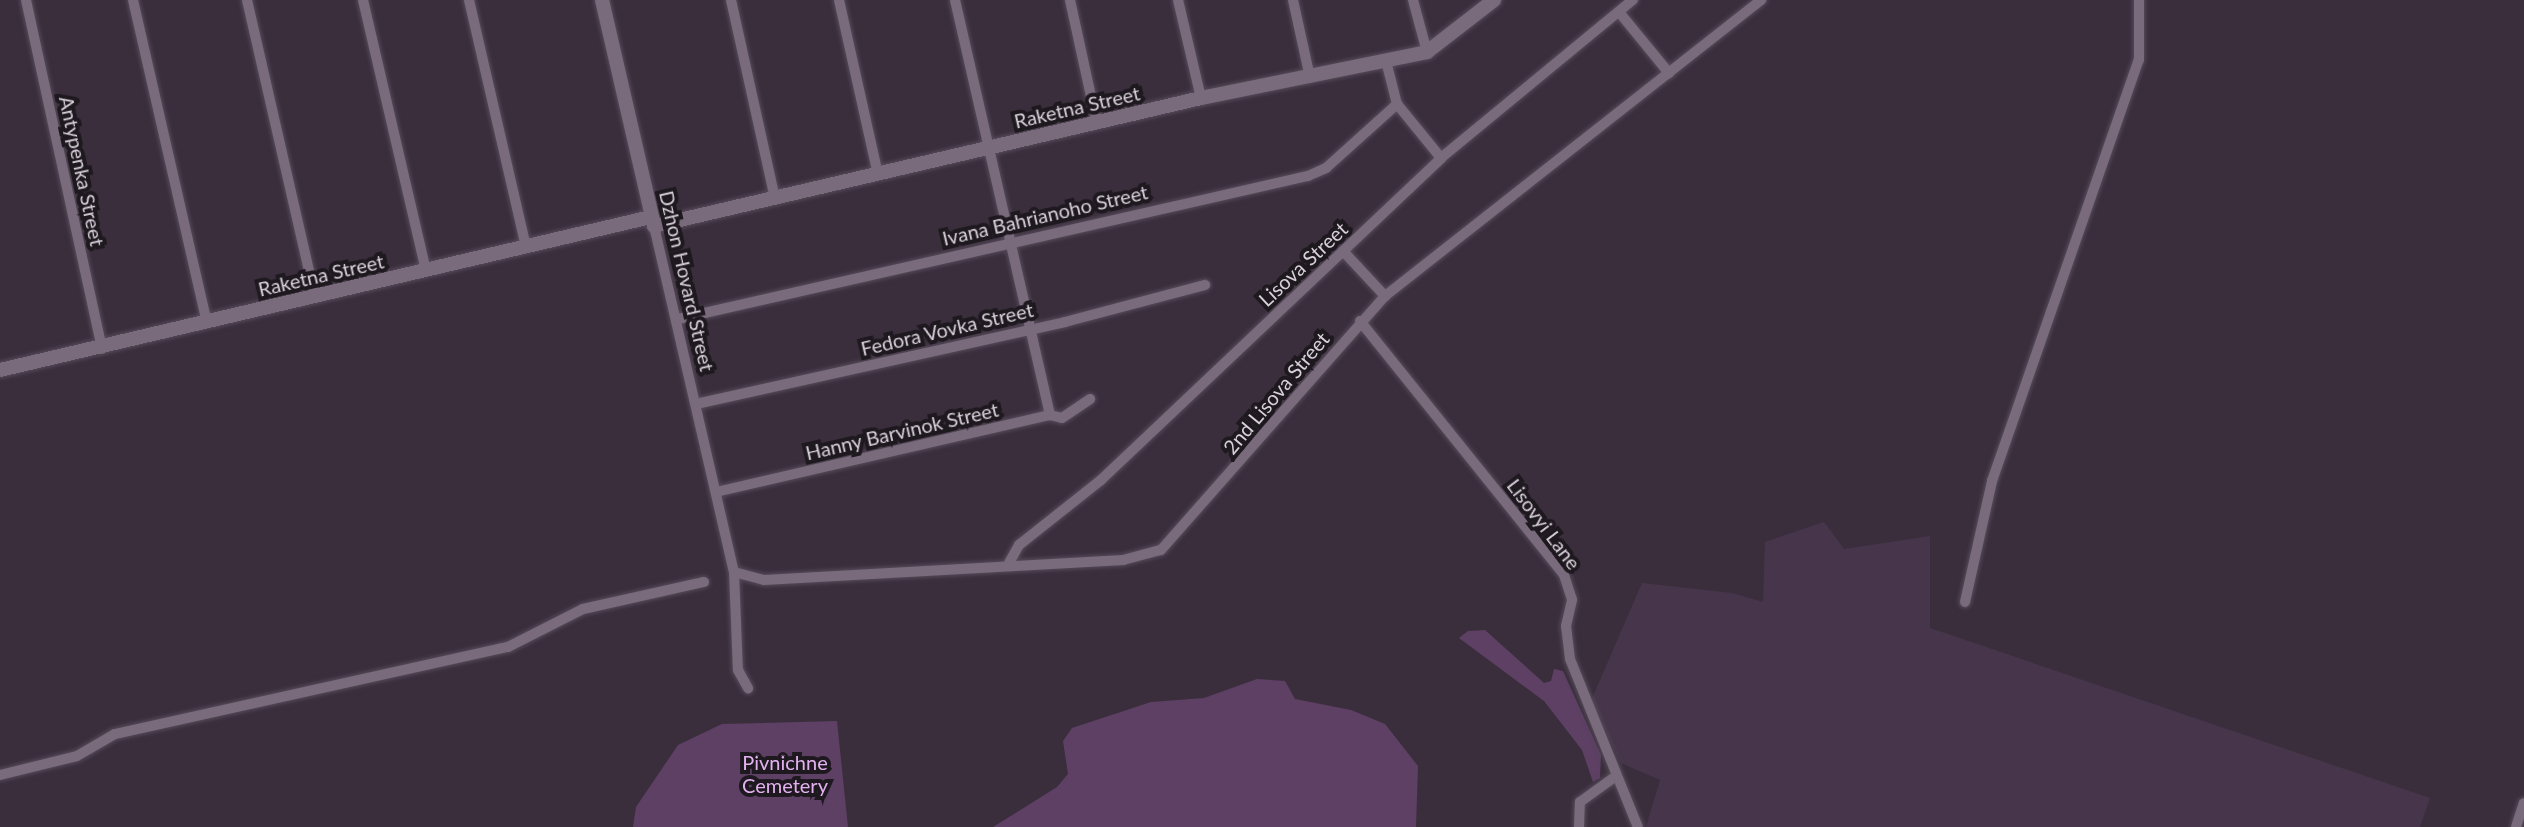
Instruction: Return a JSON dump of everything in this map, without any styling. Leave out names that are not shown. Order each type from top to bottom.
[{"type":"street","name":"Antypenka Street","points":[[26,0],[102,349]]},
{"type":"street","points":[[133,0],[207,323]]},
{"type":"street","points":[[247,0],[315,296]]},
{"type":"street","points":[[363,0],[426,271]]},
{"type":"street","points":[[469,0],[526,247]]},
{"type":"street","name":"Dzhon Hovard Street","points":[[602,0],[734,572],[738,670],[748,688]]},
{"type":"street","points":[[731,0],[775,198]]},
{"type":"street","points":[[839,0],[878,174]]},
{"type":"street","points":[[955,0],[1050,415]]},
{"type":"street","points":[[1070,0],[1097,124]]},
{"type":"street","points":[[1178,0],[1201,98]]},
{"type":"street","points":[[1293,0],[1310,77]]},
{"type":"street","points":[[1413,0],[1427,52]]},
{"type":"street","name":"Raketna Street","points":[[0,370],[102,349],[526,247],[775,198],[1201,98],[1427,52],[1494,0]]},
{"type":"street","name":"Lisova Street","points":[[1009,563],[1019,545],[1101,480],[1441,158],[1633,0]]},
{"type":"street","name":"2nd Lisova Street","points":[[734,572],[764,580],[1009,563],[1123,560],[1161,550],[1385,296],[1761,0]]},
{"type":"street","points":[[1965,602],[1992,481],[2139,60],[2139,0]]},
{"type":"street","points":[[1619,12],[1669,73]]},
{"type":"street","points":[[1386,61],[1397,104],[1441,158]]},
{"type":"street","name":"Ivana Bahrianoho Street","points":[[678,319],[1009,240],[1318,173],[1397,104]]},
{"type":"street","points":[[1343,251],[1385,296]]},
{"type":"street","name":"Fedora Vovka Street","points":[[696,404],[1030,329],[1205,285]]},
{"type":"street","name":"Lisovyi Lane","points":[[1360,321],[1564,575],[1572,600],[1566,626],[1570,659],[1638,827]]},
{"type":"street","name":"Hanny Barvinok Street","points":[[716,492],[1050,415],[1066,417],[1090,399]]},
{"type":"street","points":[[0,775],[77,756],[115,734],[508,647],[583,609],[704,582]]},
{"type":"street","points":[[1579,827],[1580,802],[1616,776]]},
{"type":"street","points":[[2516,827],[2524,803]]},
{"type":"shaded area","points":[[1824,522],[1844,549],[1930,536],[1930,628],[2430,798],[2420,827],[1646,827],[1660,780],[1621,763],[1591,701],[1642,583],[1732,593],[1763,602],[1765,542]]},
{"type":"green space","points":[[1485,630],[1544,683],[1551,681],[1554,669],[1563,671],[1601,755],[1600,778],[1593,782],[1582,750],[1544,701],[1459,638],[1468,631]]},
{"type":"green space","points":[[1257,679],[1285,681],[1295,699],[1351,710],[1385,724],[1418,766],[1416,827],[993,827],[1057,787],[1068,774],[1063,741],[1072,728],[1151,702],[1204,698]]},
{"type":"green space","name":"Pivnichne Cemetery","points":[[837,721],[848,827],[633,827],[636,807],[678,745],[722,724]]}]
